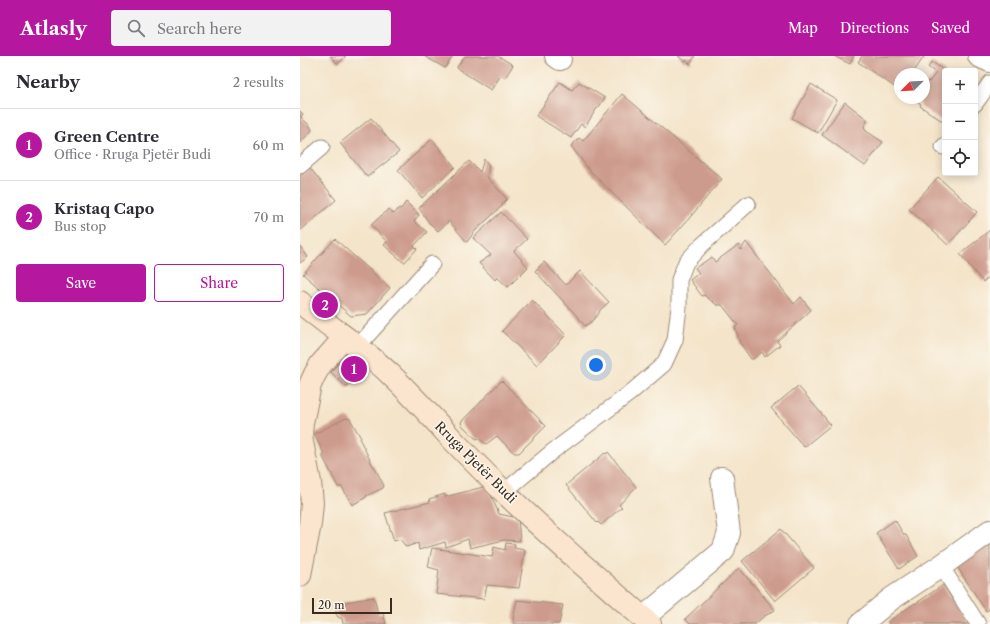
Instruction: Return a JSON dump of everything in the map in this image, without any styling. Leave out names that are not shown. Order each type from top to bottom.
[{"type":"street","points":[[979,56],[990,61]]},
{"type":"street","name":"Rruga Pjetër Budi","points":[[300,302],[389,373],[504,492],[647,621]]},
{"type":"street","points":[[300,575],[310,524],[312,503],[310,482],[301,437],[302,423],[310,385],[321,364],[352,342]]},
{"type":"street","points":[[647,621],[723,551],[729,533],[722,478]]},
{"type":"street","points":[[861,624],[892,599],[990,531]]},
{"type":"lane","points":[[978,100],[990,83]]},
{"type":"lane","points":[[300,166],[322,147]]},
{"type":"lane","points":[[504,492],[553,451],[629,394],[664,364],[675,340],[679,307],[679,280],[686,262],[702,245],[748,204]]},
{"type":"lane","points":[[352,342],[432,264]]},
{"type":"lane","points":[[941,566],[978,624]]},
{"type":"building","points":[[330,56],[346,56],[339,63],[337,63]]},
{"type":"building","points":[[424,56],[453,56],[445,68]]},
{"type":"building","points":[[465,56],[498,56],[513,65],[505,78],[501,75],[491,90],[458,69],[457,67]]},
{"type":"building","points":[[678,56],[695,56],[690,64]]},
{"type":"building","points":[[834,56],[854,56],[850,64]]},
{"type":"building","points":[[862,56],[924,57],[916,68],[894,68],[894,87],[858,62]]},
{"type":"building","points":[[932,62],[942,69],[942,121],[920,106],[921,104],[930,104],[930,81],[936,73],[928,67]]},
{"type":"building","points":[[560,82],[572,90],[579,82],[605,98],[585,127],[581,124],[571,138],[536,116]]},
{"type":"building","points":[[811,84],[837,100],[818,133],[792,118]]},
{"type":"building","points":[[622,94],[722,179],[665,245],[590,171],[571,146],[579,138],[583,141]]},
{"type":"building","points":[[845,102],[868,120],[864,126],[866,131],[883,142],[865,166],[822,135]]},
{"type":"building","points":[[300,111],[303,114],[301,117],[312,130],[300,143]]},
{"type":"building","points":[[371,118],[399,152],[367,177],[340,143]]},
{"type":"building","points":[[432,139],[455,167],[422,198],[398,170]]},
{"type":"building","points":[[484,159],[489,165],[487,177],[507,199],[502,204],[503,205],[474,232],[467,242],[449,221],[438,231],[430,224],[419,208],[469,161],[480,172]]},
{"type":"building","points":[[310,168],[336,200],[300,231],[300,176]]},
{"type":"building","points":[[938,177],[977,212],[948,245],[909,209]]},
{"type":"building","points":[[406,202],[419,215],[414,221],[427,232],[414,246],[417,249],[405,262],[403,262],[384,245],[387,242],[371,225],[388,209],[394,214],[399,208],[401,209]]},
{"type":"building","points":[[501,212],[527,239],[514,251],[528,267],[508,287],[497,277],[495,280],[479,263],[491,255],[473,238]]},
{"type":"building","points":[[990,230],[990,276],[983,282],[960,254]]},
{"type":"building","points":[[335,239],[390,288],[367,314],[351,316],[303,274]]},
{"type":"building","points":[[746,242],[794,304],[801,297],[811,310],[777,341],[780,345],[765,357],[762,352],[753,359],[751,359],[740,343],[735,327],[738,325],[722,305],[717,305],[704,295],[702,296],[690,280],[699,273],[695,268],[712,257],[715,262],[738,245],[741,250]]},
{"type":"building","points":[[300,246],[308,257],[300,263]]},
{"type":"building","points":[[544,262],[566,285],[580,271],[609,302],[600,310],[592,321],[585,326],[535,271]]},
{"type":"building","points":[[532,300],[566,335],[537,365],[502,331]]},
{"type":"building","points":[[349,355],[365,370],[348,387],[346,387],[331,372],[343,358]]},
{"type":"building","points":[[501,381],[546,426],[519,453],[512,451],[497,436],[486,444],[478,438],[475,438],[462,425],[461,422]]},
{"type":"building","points":[[798,386],[831,425],[804,447],[771,408]]},
{"type":"building","points":[[346,418],[350,419],[361,438],[360,440],[384,486],[383,488],[352,505],[342,487],[338,487],[322,455],[324,454],[314,434]]},
{"type":"building","points":[[608,452],[636,487],[619,505],[622,507],[601,525],[598,522],[597,523],[566,485]]},
{"type":"building","points":[[487,486],[499,514],[518,518],[520,541],[504,540],[470,548],[468,539],[446,547],[445,542],[419,550],[418,543],[406,547],[400,539],[394,541],[385,513],[430,502],[429,499],[445,494],[445,497]]},
{"type":"building","points":[[895,520],[918,556],[899,569],[876,533]]},
{"type":"building","points":[[781,529],[814,568],[775,601],[742,561]]},
{"type":"building","points":[[506,543],[515,544],[514,548],[525,550],[519,588],[487,585],[484,599],[436,594],[439,570],[428,567],[432,548],[492,557],[494,547],[505,550]]},
{"type":"building","points":[[990,543],[990,609],[986,611],[956,565]]},
{"type":"building","points":[[739,568],[775,610],[755,624],[690,624],[685,619]]},
{"type":"building","points":[[943,585],[969,624],[889,624],[888,622]]},
{"type":"building","points":[[374,597],[378,614],[383,613],[386,624],[343,624],[342,618],[338,617],[336,614],[336,610],[341,606],[340,603]]},
{"type":"building","points":[[517,600],[563,605],[559,624],[514,624],[513,619]]},
{"type":"place","name":"Kristaq Capo","points":[[325,305]]},
{"type":"place","name":"Green Centre","points":[[354,369]]}]
